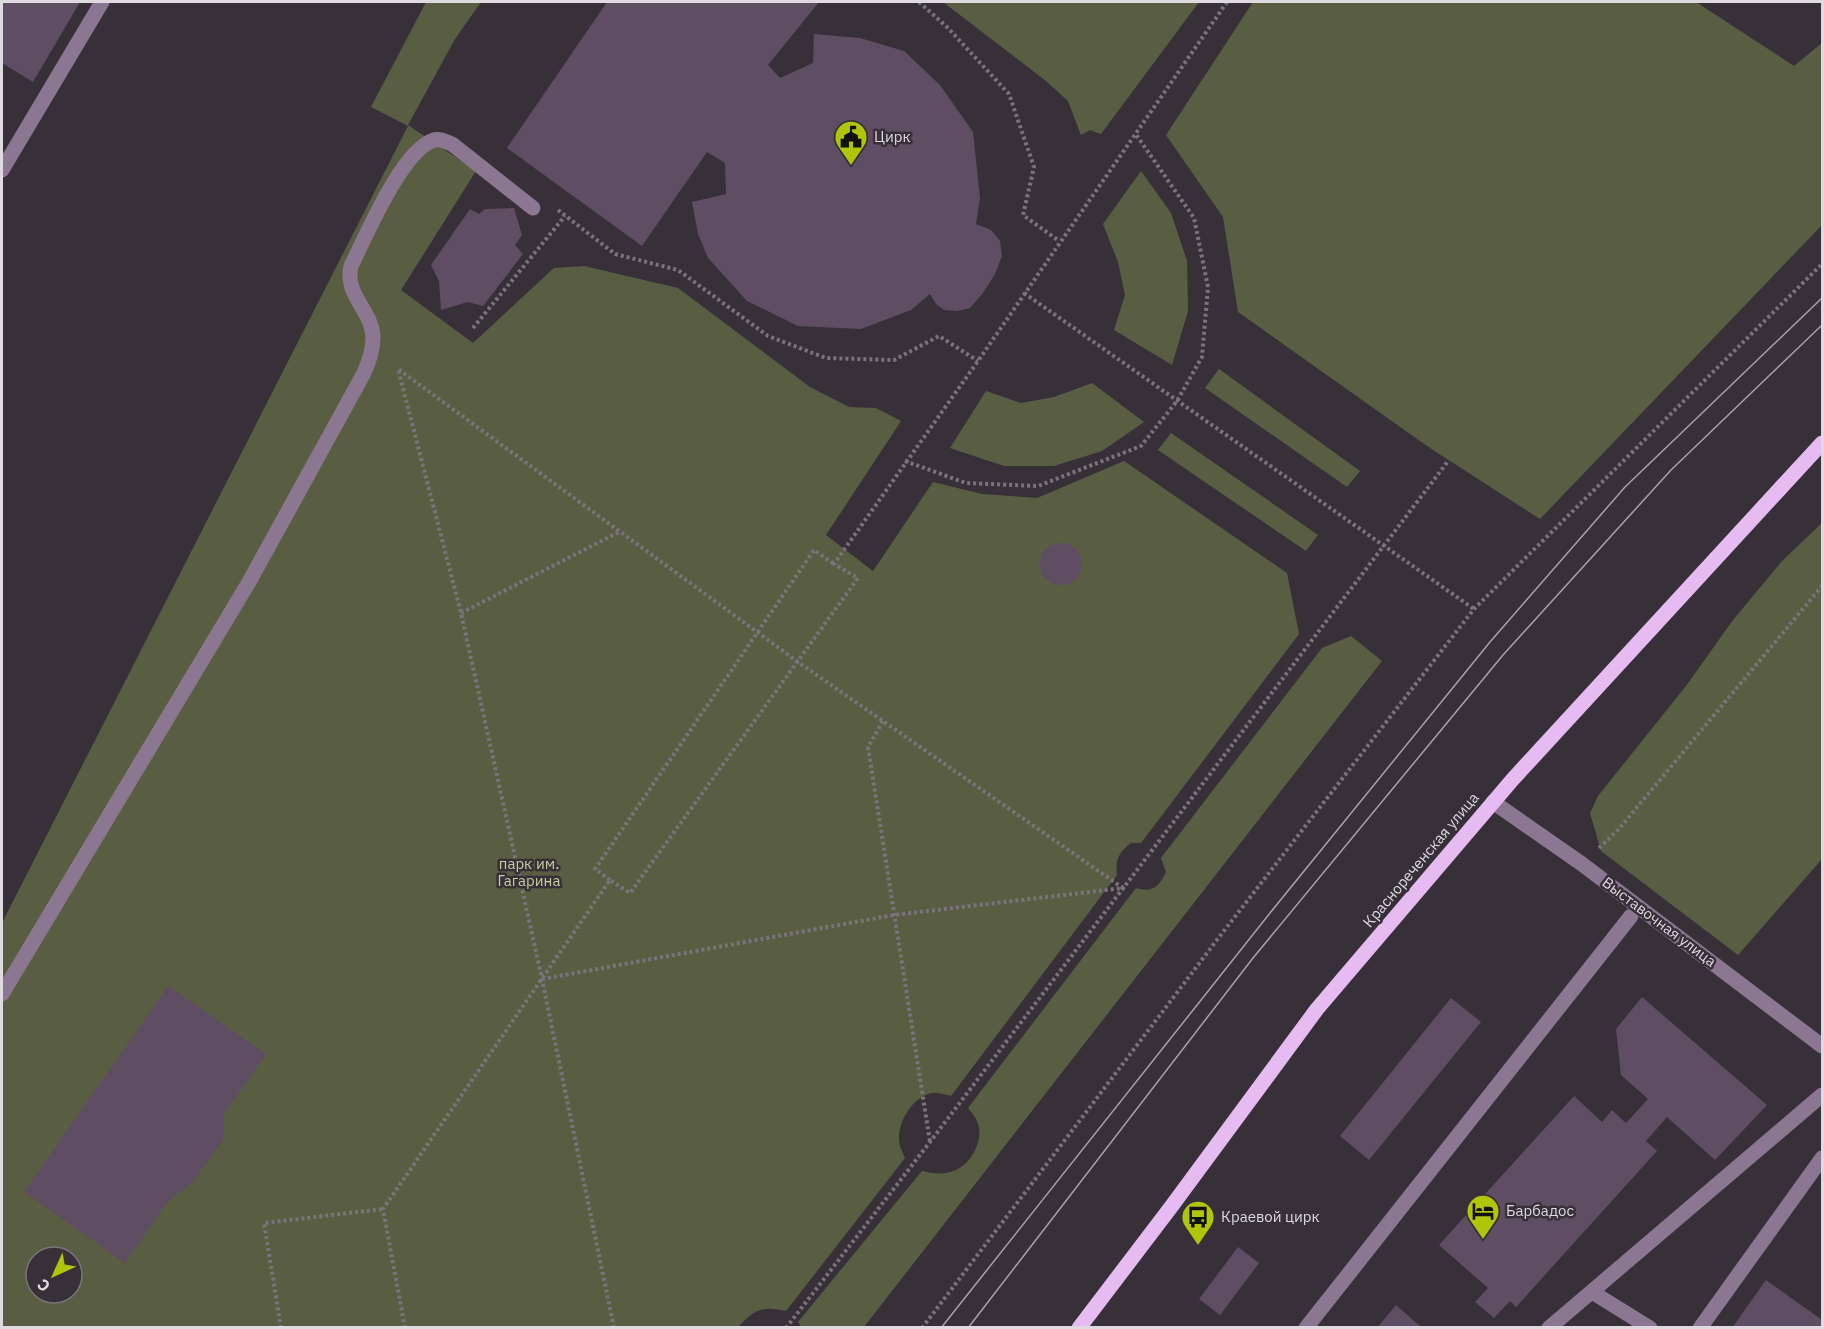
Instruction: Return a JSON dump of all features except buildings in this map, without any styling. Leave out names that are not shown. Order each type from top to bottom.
[{"type":"main road","name":"Краснореченская улица","points":[[1079,1328],[1317,1009],[1494,802],[1822,443]]},
{"type":"street","points":[[2,170],[102,2]]},
{"type":"street","points":[[2,994],[249,582],[364,373],[370,360],[373,336],[371,327],[351,287],[349,277],[351,266],[391,187],[412,157],[422,148],[435,139],[444,140],[533,208]]},
{"type":"street","name":"Выставочная улица","points":[[1494,802],[1582,864],[1822,1046]]},
{"type":"street","points":[[1306,1328],[1631,916]]},
{"type":"street","points":[[1549,1328],[1818,1098]]},
{"type":"street","points":[[1700,1328],[1822,1158]]},
{"type":"street","points":[[1592,1292],[1650,1328]]},
{"type":"path","points":[[919,2],[946,27],[1009,94],[1034,167],[1023,215],[1059,241]]},
{"type":"path","points":[[834,564],[1227,2]]},
{"type":"path","points":[[905,461],[966,483],[1038,486],[1141,446],[1177,401],[1202,357],[1208,287],[1194,218],[1135,133]]},
{"type":"path","points":[[555,209],[615,254],[678,270],[768,336],[826,358],[894,360],[939,336],[978,361]]},
{"type":"path","points":[[473,328],[565,216]]},
{"type":"path","points":[[922,1328],[1220,936],[1474,609],[1822,264]]},
{"type":"path","points":[[1024,293],[1474,609]]},
{"type":"path","points":[[614,1328],[542,978],[461,613],[398,369],[798,662],[1123,888]]},
{"type":"path","points":[[786,1328],[1449,460]]},
{"type":"path","points":[[461,613],[619,532]]},
{"type":"path","points":[[814,550],[834,564],[858,578],[630,893],[595,869],[814,550]]},
{"type":"path","points":[[1582,864],[1618,830],[1822,586]]},
{"type":"path","points":[[884,721],[868,747],[930,1142]]},
{"type":"path","points":[[405,1328],[383,1209],[610,880]]},
{"type":"path","points":[[542,978],[894,915],[1123,888]]},
{"type":"path","points":[[281,1328],[264,1223],[383,1209]]},
{"type":"green space","name":"парк им. Гагарина","points":[[426,2],[481,2],[455,39],[408,125],[476,171],[401,290],[473,343],[554,268],[584,266],[678,288],[810,387],[849,407],[876,408],[901,421],[826,535],[873,571],[933,482],[982,494],[1037,498],[1124,461],[1287,573],[1299,634],[1141,843],[1131,843],[1123,850],[1117,861],[1117,875],[951,1096],[939,1093],[925,1095],[908,1111],[899,1133],[900,1145],[905,1158],[786,1311],[759,1310],[738,1327],[2,1327],[2,923],[408,126],[371,107]]},
{"type":"green space","points":[[943,2],[1199,2],[1101,134],[1090,130],[1081,135],[1068,101],[1046,81]]},
{"type":"green space","points":[[1253,2],[1696,2],[1794,66],[1822,43],[1822,225],[1540,519],[1427,446],[1238,312],[1223,217],[1166,135]]},
{"type":"green space","points":[[1141,171],[1171,213],[1187,261],[1188,311],[1172,365],[1114,330],[1125,295],[1118,262],[1103,224]]},
{"type":"green space","points":[[1219,369],[1360,471],[1347,487],[1205,388]]},
{"type":"green space","points":[[1092,383],[1144,422],[1102,451],[1054,466],[1004,466],[950,448],[986,391],[1021,403],[1054,397]]},
{"type":"green space","points":[[1171,433],[1318,535],[1306,551],[1158,450]]},
{"type":"green space","points":[[1822,523],[1822,859],[1738,955],[1601,851],[1590,813],[1598,796],[1686,686],[1733,620],[1782,561]]},
{"type":"green space","points":[[1351,636],[1382,661],[864,1327],[801,1327],[798,1322],[922,1171],[946,1173],[956,1170],[972,1156],[978,1142],[979,1128],[978,1122],[968,1108],[1136,888],[1151,889],[1161,882],[1166,872],[1161,858],[1322,648]]},
{"type":"tram line","points":[[941,1328],[1270,913],[1490,642],[1625,487],[1822,298]]},
{"type":"tram line","points":[[968,1328],[1253,958],[1503,655],[1671,470],[1822,325]]},
{"type":"place","name":"Цирк","points":[[851,166]]},
{"type":"place","name":"Барбадос","points":[[1483,1240]]},
{"type":"place","name":"Краевой цирк","points":[[1198,1246]]}]
